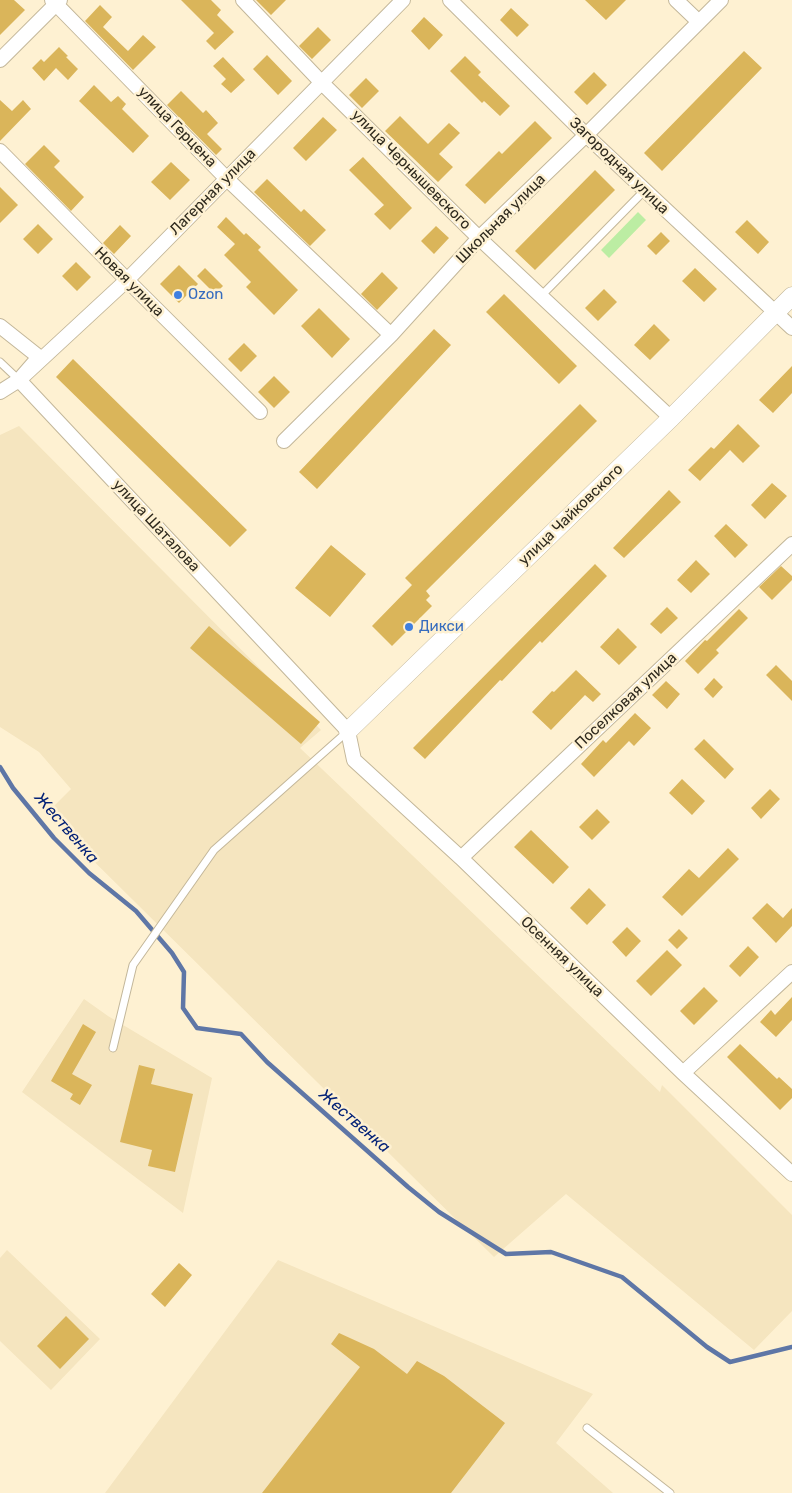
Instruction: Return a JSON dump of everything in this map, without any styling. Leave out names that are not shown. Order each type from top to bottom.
[{"type":"street","name":"улица Чернышевского","points":[[243,0],[322,83],[479,238],[671,418]]},
{"type":"street","name":"Лагерная улица","points":[[19,380],[127,280],[403,0]]},
{"type":"street","name":"Загородная улица","points":[[450,0],[586,135],[792,328]]},
{"type":"street","points":[[676,0],[699,22]]},
{"type":"street","name":"Школьная улица","points":[[284,441],[391,335],[479,238],[586,135],[720,0]]},
{"type":"street","points":[[0,60],[56,1]]},
{"type":"street","name":"улица Герцена","points":[[56,1],[227,178],[391,335]]},
{"type":"street","name":"Новая улица","points":[[0,151],[260,412]]},
{"type":"street","name":"улица Чайковского","points":[[348,731],[671,418],[792,296]]},
{"type":"street","points":[[0,326],[39,356],[19,380],[0,392]]},
{"type":"street","name":"улица Шаталова","points":[[19,380],[348,731]]},
{"type":"street","name":"Поселковая улица","points":[[461,858],[792,544]]},
{"type":"street","name":"Осенняя улица","points":[[348,731],[354,760],[461,858],[683,1073],[792,1174]]},
{"type":"street","points":[[683,1073],[792,972]]},
{"type":"lane","points":[[541,296],[645,190]]},
{"type":"lane","points":[[0,362],[19,380]]},
{"type":"lane","points":[[113,1048],[133,965],[214,850],[348,731]]},
{"type":"lane","points":[[587,1428],[670,1493]]},
{"type":"shaded area","points":[[19,426],[321,730],[300,748],[660,1092],[662,1085],[792,1215],[792,1311],[754,1350],[566,1194],[494,1257],[46,814],[71,789],[39,752],[0,727],[0,435]]},
{"type":"shaded area","points":[[84,999],[108,1016],[212,1078],[183,1213],[22,1092]]},
{"type":"shaded area","points":[[7,1250],[100,1339],[51,1390],[0,1341],[0,1258]]},
{"type":"shaded area","points":[[278,1260],[593,1394],[556,1443],[613,1493],[105,1493]]},
{"type":"green space","points":[[638,212],[646,220],[609,258],[601,250]]},
{"type":"building","points":[[0,0],[14,0],[25,10],[0,35]]},
{"type":"building","points":[[181,0],[211,0],[221,10],[217,15],[234,32],[215,50],[206,41],[214,33]]},
{"type":"building","points":[[256,0],[286,0],[271,15]]},
{"type":"building","points":[[585,0],[626,0],[606,20]]},
{"type":"building","points":[[100,5],[112,17],[103,27],[128,51],[143,35],[156,47],[133,70],[85,21]]},
{"type":"building","points":[[511,8],[529,25],[517,37],[500,20]]},
{"type":"building","points":[[424,17],[443,35],[429,50],[411,31]]},
{"type":"building","points":[[318,27],[331,40],[312,59],[299,46]]},
{"type":"building","points":[[59,47],[78,69],[68,80],[56,68],[44,81],[32,68],[41,59],[44,62]]},
{"type":"building","points":[[744,51],[762,68],[662,171],[644,153]]},
{"type":"building","points":[[267,55],[292,81],[278,95],[253,69]]},
{"type":"building","points":[[465,56],[481,72],[478,75],[510,106],[500,116],[484,101],[482,103],[450,71]]},
{"type":"building","points":[[223,57],[245,80],[231,93],[221,84],[226,79],[213,66]]},
{"type":"building","points":[[594,72],[607,85],[587,105],[574,92]]},
{"type":"building","points":[[366,78],[379,91],[362,108],[349,95]]},
{"type":"building","points":[[94,85],[111,102],[118,96],[126,104],[122,109],[149,136],[133,153],[79,101]]},
{"type":"building","points":[[181,91],[203,113],[206,110],[218,123],[207,134],[222,149],[216,155],[167,105]]},
{"type":"building","points":[[0,100],[12,111],[23,100],[31,109],[0,141]]},
{"type":"building","points":[[400,116],[428,144],[449,123],[460,133],[439,154],[453,167],[438,182],[385,131]]},
{"type":"building","points":[[323,117],[337,130],[306,161],[293,148]]},
{"type":"building","points":[[535,121],[552,138],[485,204],[465,185],[499,151],[502,154]]},
{"type":"building","points":[[44,145],[60,161],[54,167],[84,197],[71,211],[25,164]]},
{"type":"building","points":[[363,157],[412,208],[390,230],[374,214],[384,205],[349,170]]},
{"type":"building","points":[[171,162],[190,180],[170,200],[151,182]]},
{"type":"building","points":[[595,170],[615,190],[535,270],[515,251]]},
{"type":"building","points":[[267,179],[301,212],[304,209],[326,230],[310,246],[254,192]]},
{"type":"building","points":[[0,187],[18,205],[0,223]]},
{"type":"building","points":[[226,217],[244,235],[246,233],[261,247],[258,250],[298,290],[274,315],[246,287],[251,282],[224,255],[235,244],[217,227]]},
{"type":"building","points":[[747,220],[769,242],[758,254],[735,232]]},
{"type":"building","points":[[38,224],[53,239],[38,254],[23,239]]},
{"type":"building","points":[[120,225],[131,236],[114,254],[103,243]]},
{"type":"building","points":[[436,226],[449,238],[434,254],[421,241]]},
{"type":"building","points":[[661,232],[670,241],[656,255],[647,246]]},
{"type":"building","points":[[76,262],[91,277],[77,291],[62,276]]},
{"type":"building","points":[[179,265],[198,284],[179,303],[160,284]]},
{"type":"building","points":[[205,268],[223,286],[215,294],[197,276]]},
{"type":"building","points":[[695,268],[717,289],[704,302],[682,281]]},
{"type":"building","points":[[382,272],[398,288],[377,310],[361,294]]},
{"type":"building","points":[[604,289],[617,302],[598,321],[585,308]]},
{"type":"building","points":[[504,294],[577,366],[559,384],[486,312]]},
{"type":"building","points":[[319,308],[350,339],[332,358],[301,326]]},
{"type":"building","points":[[654,324],[670,340],[650,360],[634,345]]},
{"type":"building","points":[[434,329],[451,345],[317,489],[299,472]]},
{"type":"building","points":[[244,343],[257,356],[241,372],[228,359]]},
{"type":"building","points":[[73,359],[247,530],[230,547],[56,377]]},
{"type":"building","points":[[792,366],[792,393],[773,413],[759,400]]},
{"type":"building","points":[[274,376],[290,392],[274,408],[258,392]]},
{"type":"building","points":[[580,404],[597,421],[426,591],[430,596],[426,600],[432,606],[392,646],[372,626],[412,585],[405,578]]},
{"type":"building","points":[[738,424],[760,446],[743,463],[730,450],[700,481],[688,470],[711,447],[714,449]]},
{"type":"building","points":[[772,483],[787,496],[765,519],[751,505]]},
{"type":"building","points":[[669,490],[681,502],[624,558],[613,548]]},
{"type":"building","points":[[726,524],[748,545],[735,558],[714,536]]},
{"type":"building","points":[[331,545],[366,574],[330,617],[295,588]]},
{"type":"building","points":[[696,560],[710,574],[691,593],[677,580]]},
{"type":"building","points":[[595,564],[607,576],[542,643],[540,641],[502,681],[500,680],[425,759],[413,748]]},
{"type":"building","points":[[781,566],[792,576],[792,580],[772,600],[759,587]]},
{"type":"building","points":[[667,607],[678,618],[661,634],[650,624]]},
{"type":"building","points":[[739,609],[748,618],[716,650],[719,653],[698,674],[685,661]]},
{"type":"building","points":[[209,626],[320,722],[301,744],[190,648]]},
{"type":"building","points":[[618,628],[637,647],[619,665],[600,647]]},
{"type":"building","points":[[776,665],[792,681],[792,701],[766,675]]},
{"type":"building","points":[[576,670],[601,694],[593,702],[585,695],[551,730],[532,712]]},
{"type":"building","points":[[714,678],[723,687],[713,698],[704,689]]},
{"type":"building","points":[[666,681],[680,694],[667,709],[652,695]]},
{"type":"building","points":[[635,713],[651,728],[634,746],[629,741],[594,777],[581,764],[603,740],[606,743]]},
{"type":"building","points":[[704,739],[734,769],[725,779],[694,749]]},
{"type":"building","points":[[682,779],[705,801],[692,815],[669,793]]},
{"type":"building","points":[[770,789],[780,799],[761,819],[751,808]]},
{"type":"building","points":[[597,809],[610,822],[592,840],[579,827]]},
{"type":"building","points":[[531,830],[569,867],[553,884],[514,847]]},
{"type":"building","points":[[728,848],[739,859],[682,916],[662,897],[689,869],[699,878]]},
{"type":"building","points":[[589,888],[606,905],[587,925],[570,908]]},
{"type":"building","points":[[767,903],[783,918],[792,908],[792,926],[776,943],[752,918]]},
{"type":"building","points":[[627,927],[641,941],[626,957],[612,942]]},
{"type":"building","points":[[679,929],[688,938],[677,949],[668,940]]},
{"type":"building","points":[[748,946],[759,957],[740,977],[729,966]]},
{"type":"building","points":[[667,950],[682,965],[651,996],[636,981]]},
{"type":"building","points":[[704,987],[718,1001],[694,1025],[680,1011]]},
{"type":"building","points":[[792,997],[792,1020],[776,1037],[760,1022],[771,1010],[775,1015]]},
{"type":"building","points":[[83,1024],[96,1032],[72,1074],[92,1085],[80,1105],[70,1099],[73,1094],[51,1081]]},
{"type":"building","points":[[740,1044],[777,1079],[779,1077],[792,1089],[792,1098],[780,1110],[727,1057]]},
{"type":"building","points":[[139,1065],[155,1069],[151,1084],[193,1094],[175,1172],[148,1166],[152,1150],[120,1142]]},
{"type":"building","points":[[179,1263],[192,1275],[165,1307],[151,1294]]},
{"type":"building","points":[[66,1316],[89,1339],[60,1369],[37,1346]]},
{"type":"building","points":[[339,1333],[374,1349],[407,1374],[417,1361],[444,1376],[505,1423],[451,1493],[262,1493],[360,1367],[331,1344]]},
{"type":"waterway","name":"Жественка","points":[[0,767],[13,788],[54,838],[89,873],[136,911],[172,953],[184,972],[183,1008],[197,1028],[241,1034],[267,1062],[408,1187],[439,1212],[506,1254],[551,1252],[622,1277],[707,1347],[730,1362],[792,1347]]},
{"type":"place","name":"Ozon","points":[[178,295]]},
{"type":"place","name":"Дикси","points":[[409,627]]}]
